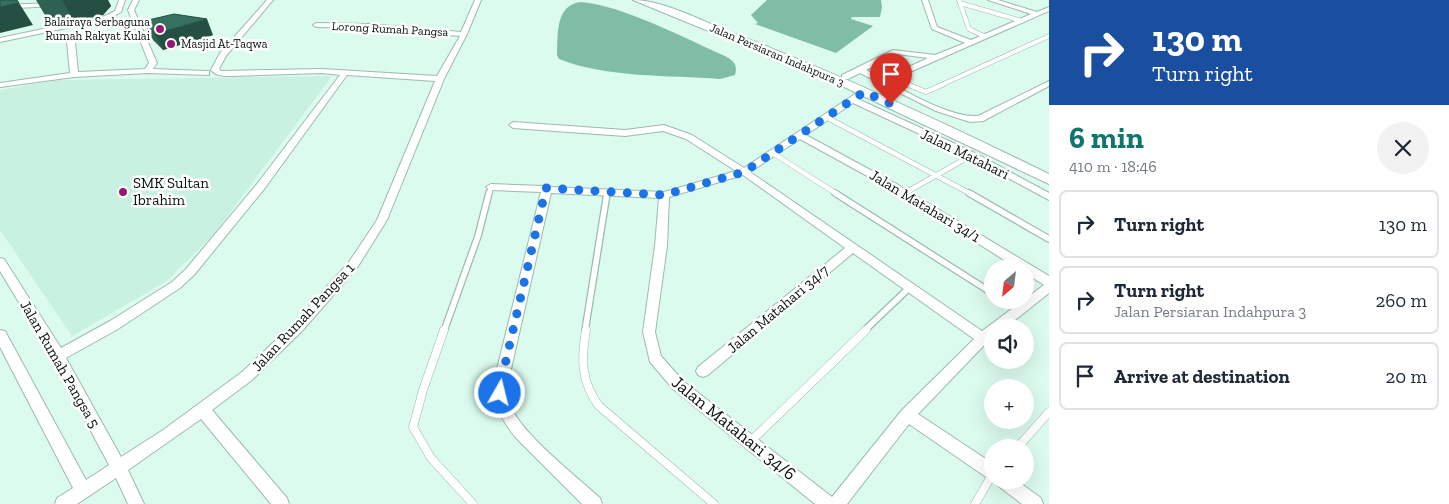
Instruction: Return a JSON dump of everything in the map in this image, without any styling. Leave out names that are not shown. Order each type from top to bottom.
[{"type":"main road","name":"Jalan Persiaran Indahpura 3","points":[[638,0],[724,32],[864,92],[963,137],[1049,180]]},
{"type":"main road","name":"Jalan Persiaran Indahpura 3","points":[[652,0],[732,29],[845,77],[971,132],[1049,170]]},
{"type":"street","points":[[0,40],[107,18],[118,12],[122,0]]},
{"type":"street","points":[[113,1],[126,0]]},
{"type":"street","points":[[136,0],[132,10],[153,63],[148,71]]},
{"type":"street","points":[[270,0],[224,55],[215,70],[225,73],[322,71],[440,79]]},
{"type":"street","name":"Jalan Rumah Pangsa 1","points":[[63,504],[203,410],[266,359],[337,285],[362,253],[382,220],[440,79],[464,34],[478,0]]},
{"type":"street","points":[[925,0],[934,28],[970,42]]},
{"type":"street","points":[[992,0],[1038,14]]},
{"type":"street","points":[[0,7],[57,4]]},
{"type":"street","points":[[891,77],[1049,9]]},
{"type":"street","name":"Lorong Rumah Pangsa","points":[[316,25],[368,26],[464,34]]},
{"type":"street","points":[[71,42],[74,75]]},
{"type":"street","points":[[845,77],[896,52],[935,57]]},
{"type":"street","points":[[860,70],[970,121],[980,119],[1049,83]]},
{"type":"street","points":[[0,84],[74,75],[148,71],[206,73]]},
{"type":"street","points":[[58,356],[114,325],[176,285],[190,272],[261,186],[345,73]]},
{"type":"street","points":[[491,187],[546,188],[664,195],[744,172],[774,154],[864,92]]},
{"type":"street","name":"Jalan Matahari","points":[[853,100],[972,155],[1049,196]]},
{"type":"street","points":[[513,125],[625,133],[664,128],[689,137],[744,172],[910,287],[984,329]]},
{"type":"street","name":"Jalan Matahari 34/1","points":[[799,135],[839,155],[905,193],[1049,282]]},
{"type":"street","points":[[546,188],[500,393],[506,412],[524,436],[594,504]]},
{"type":"street","name":"Jalan Matahari 34/6","points":[[664,195],[661,246],[648,332],[655,358],[678,385],[828,504]]},
{"type":"street","name":"Jalan Matahari 34/7","points":[[704,371],[853,248]]},
{"type":"street","name":"Jalan Rumah Pangsa 5","points":[[0,262],[58,356],[119,468],[136,504]]},
{"type":"street","points":[[1034,298],[1049,287]]},
{"type":"street","points":[[1006,319],[1018,309]]},
{"type":"street","points":[[0,335],[83,491]]},
{"type":"street","points":[[837,504],[908,414],[984,338]]},
{"type":"street","points":[[203,410],[281,504]]},
{"type":"street","points":[[908,414],[984,468]]},
{"type":"street","points":[[1015,489],[1035,504]]},
{"type":"lane","points":[[960,1],[1022,20]]},
{"type":"lane","points":[[960,1],[970,30],[984,36]]},
{"type":"lane","points":[[891,77],[926,92],[1049,36]]},
{"type":"lane","points":[[826,117],[938,175],[1049,239]]},
{"type":"lane","points":[[774,154],[984,288]]},
{"type":"lane","points":[[905,193],[972,155]]},
{"type":"lane","points":[[474,504],[431,458],[412,427],[423,390],[478,236],[491,187]]},
{"type":"lane","points":[[607,192],[583,346],[584,376],[589,393],[600,406],[714,504]]},
{"type":"lane","points":[[750,442],[910,287]]},
{"type":"lane","points":[[1025,439],[1049,412]]},
{"type":"lane","points":[[975,504],[984,488]]},
{"type":"shaded area","points":[[767,0],[881,0],[882,7],[880,17],[852,17],[851,19],[873,26],[836,53],[755,24],[758,23],[751,15]]},
{"type":"shaded area","points":[[581,2],[597,4],[634,16],[725,56],[734,64],[736,69],[735,75],[720,79],[638,75],[597,70],[559,59],[557,55],[558,30],[562,15],[573,4]]},
{"type":"shaded area","name":"SMK Sultan Ibrahim","points":[[332,76],[215,233],[167,281],[72,336],[0,230],[0,90],[59,80]]},
{"type":"building","points":[[0,0],[17,0],[19,3],[0,7]]},
{"type":"building","points":[[174,14],[207,19],[155,34],[144,21]]},
{"type":"place","name":"Balairaya Serbaguna Rumah Rakyat Kulai","points":[[160,29]]},
{"type":"place","name":"Masjid At-Taqwa","points":[[171,44]]},
{"type":"place","name":"SMK Sultan Ibrahim","points":[[123,192]]},
{"type":"route","points":[[500,393],[546,188],[664,195],[682,191],[744,172],[774,154],[864,92],[891,104]]}]
